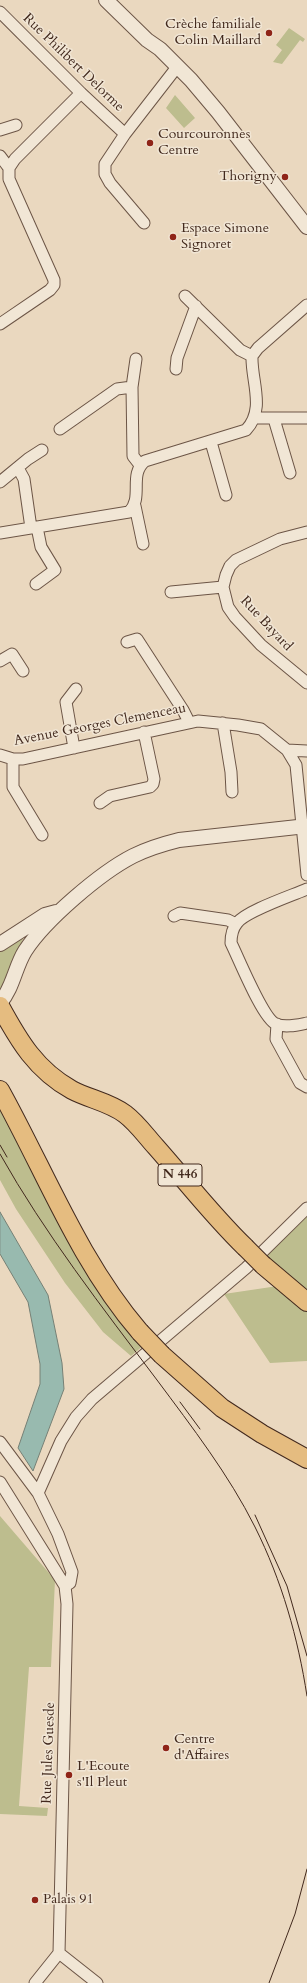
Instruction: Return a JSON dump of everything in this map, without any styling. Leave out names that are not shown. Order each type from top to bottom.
[{"type":"highway","name":"N 446","points":[[0,1006],[21,1044],[31,1056],[58,1081],[73,1090],[111,1106],[125,1114],[172,1164],[220,1222],[263,1265],[307,1302]]},
{"type":"highway","points":[[0,1090],[23,1131],[74,1234],[119,1308],[162,1355],[222,1408],[262,1434],[307,1459]]},
{"type":"street","points":[[106,0],[147,40],[160,49],[218,112],[307,227]]},
{"type":"street","points":[[116,0],[152,35],[160,49]]},
{"type":"street","name":"Rue Philibert Delorme","points":[[0,12],[81,93],[125,134]]},
{"type":"street","name":"Rue Philibert Delorme","points":[[144,223],[110,183],[105,174],[105,164],[125,134],[177,67]]},
{"type":"street","points":[[0,324],[50,290],[54,285],[54,280],[9,179],[9,168],[15,159],[81,93]]},
{"type":"street","points":[[0,130],[16,125]]},
{"type":"street","points":[[0,156],[9,168]]},
{"type":"street","points":[[185,296],[240,350],[252,356]]},
{"type":"street","points":[[143,544],[135,506],[137,499],[136,478],[140,466],[151,459],[211,442],[246,430],[254,418],[257,408],[252,356],[258,348],[307,305]]},
{"type":"street","points":[[176,369],[179,351],[196,306]]},
{"type":"street","points":[[136,359],[132,387],[133,456],[140,466]]},
{"type":"street","points":[[60,429],[116,388],[132,387]]},
{"type":"street","points":[[254,418],[307,418]]},
{"type":"street","points":[[274,418],[290,473]]},
{"type":"street","points":[[211,442],[226,495]]},
{"type":"street","points":[[0,482],[42,450]]},
{"type":"street","points":[[18,468],[24,479],[34,528],[41,547],[55,570],[36,584]]},
{"type":"street","points":[[0,533],[122,514],[129,512],[135,506]]},
{"type":"street","points":[[171,592],[223,587],[230,566],[236,560],[280,539],[307,532]]},
{"type":"street","name":"Rue Bayard","points":[[223,587],[228,607],[235,617],[261,645],[307,683]]},
{"type":"street","points":[[127,642],[137,640],[183,710],[188,722]]},
{"type":"street","points":[[0,661],[12,654],[23,671]]},
{"type":"street","points":[[74,748],[66,702],[76,689]]},
{"type":"street","name":"Avenue Georges Clemenceau","points":[[0,755],[13,759],[74,748],[188,722],[223,723],[260,730],[287,750],[294,759],[297,769],[305,827],[307,875]]},
{"type":"street","points":[[223,723],[231,772],[232,792]]},
{"type":"street","points":[[100,803],[110,796],[150,787],[153,784],[154,779],[144,732]]},
{"type":"street","points":[[287,750],[307,751]]},
{"type":"street","points":[[297,769],[307,756]]},
{"type":"street","points":[[13,759],[13,787],[42,835]]},
{"type":"street","points":[[0,1003],[7,995],[24,953],[35,936],[60,910],[130,857],[159,845],[179,840],[305,827]]},
{"type":"street","points":[[307,889],[246,916],[236,924],[231,936],[231,943],[266,1015],[277,1024],[290,1025],[307,1023]]},
{"type":"street","points":[[0,944],[45,915],[60,910]]},
{"type":"street","points":[[174,916],[180,914],[228,920],[236,924]]},
{"type":"street","points":[[277,1024],[276,1039],[300,1083],[307,1087]]},
{"type":"street","points":[[38,1493],[62,1441],[76,1417],[92,1399],[246,1268],[307,1208]]},
{"type":"street","points":[[0,1442],[38,1493],[58,1534],[72,1572],[70,1583],[65,1586]]},
{"type":"street","name":"Rue Jules Guesde","points":[[0,1482],[65,1586],[67,1604],[66,1705],[59,1953]]},
{"type":"street","points":[[35,1983],[59,1953],[97,1983]]},
{"type":"green space","points":[[289,28],[305,39],[303,42],[300,40],[282,64],[273,62],[282,50],[276,45]]},
{"type":"green space","points":[[175,95],[195,118],[184,128],[166,108]]},
{"type":"green space","points":[[25,934],[2,991],[0,987],[0,951]]},
{"type":"green space","points":[[0,1106],[144,1345],[131,1356],[103,1332],[65,1283],[16,1209],[0,1180]]},
{"type":"green space","points":[[307,1208],[307,1361],[270,1363],[224,1294],[298,1283],[262,1252]]},
{"type":"green space","points":[[0,1516],[55,1580],[51,1667],[29,1667],[19,1806],[48,1808],[47,1816],[0,1814]]},
{"type":"water","points":[[0,1212],[48,1295],[62,1363],[64,1389],[33,1471],[18,1448],[40,1384],[40,1364],[28,1302],[0,1254]]},
{"type":"tram line","points":[[0,1145],[7,1157]]},
{"type":"tram line","points":[[0,1154],[17,1184],[55,1241],[95,1298],[197,1433],[245,1508],[265,1547],[288,1610],[299,1653],[307,1696]]},
{"type":"tram line","points":[[180,1402],[200,1429]]},
{"type":"tram line","points":[[255,1515],[287,1586],[307,1656]]},
{"type":"tram line","points":[[269,1983],[295,1914],[307,1869]]},
{"type":"place","name":"Crèche familiale Colin Maillard","points":[[269,33]]},
{"type":"place","name":"Courcouronnes Centre","points":[[150,143]]},
{"type":"place","name":"Thorigny","points":[[285,177]]},
{"type":"place","name":"Espace Simone Signoret","points":[[173,237]]},
{"type":"place","name":"Centre d'Affaires","points":[[166,1748]]},
{"type":"place","name":"L'Ecoute s'Il Pleut","points":[[69,1775]]},
{"type":"place","name":"Palais 91","points":[[35,1900]]}]
